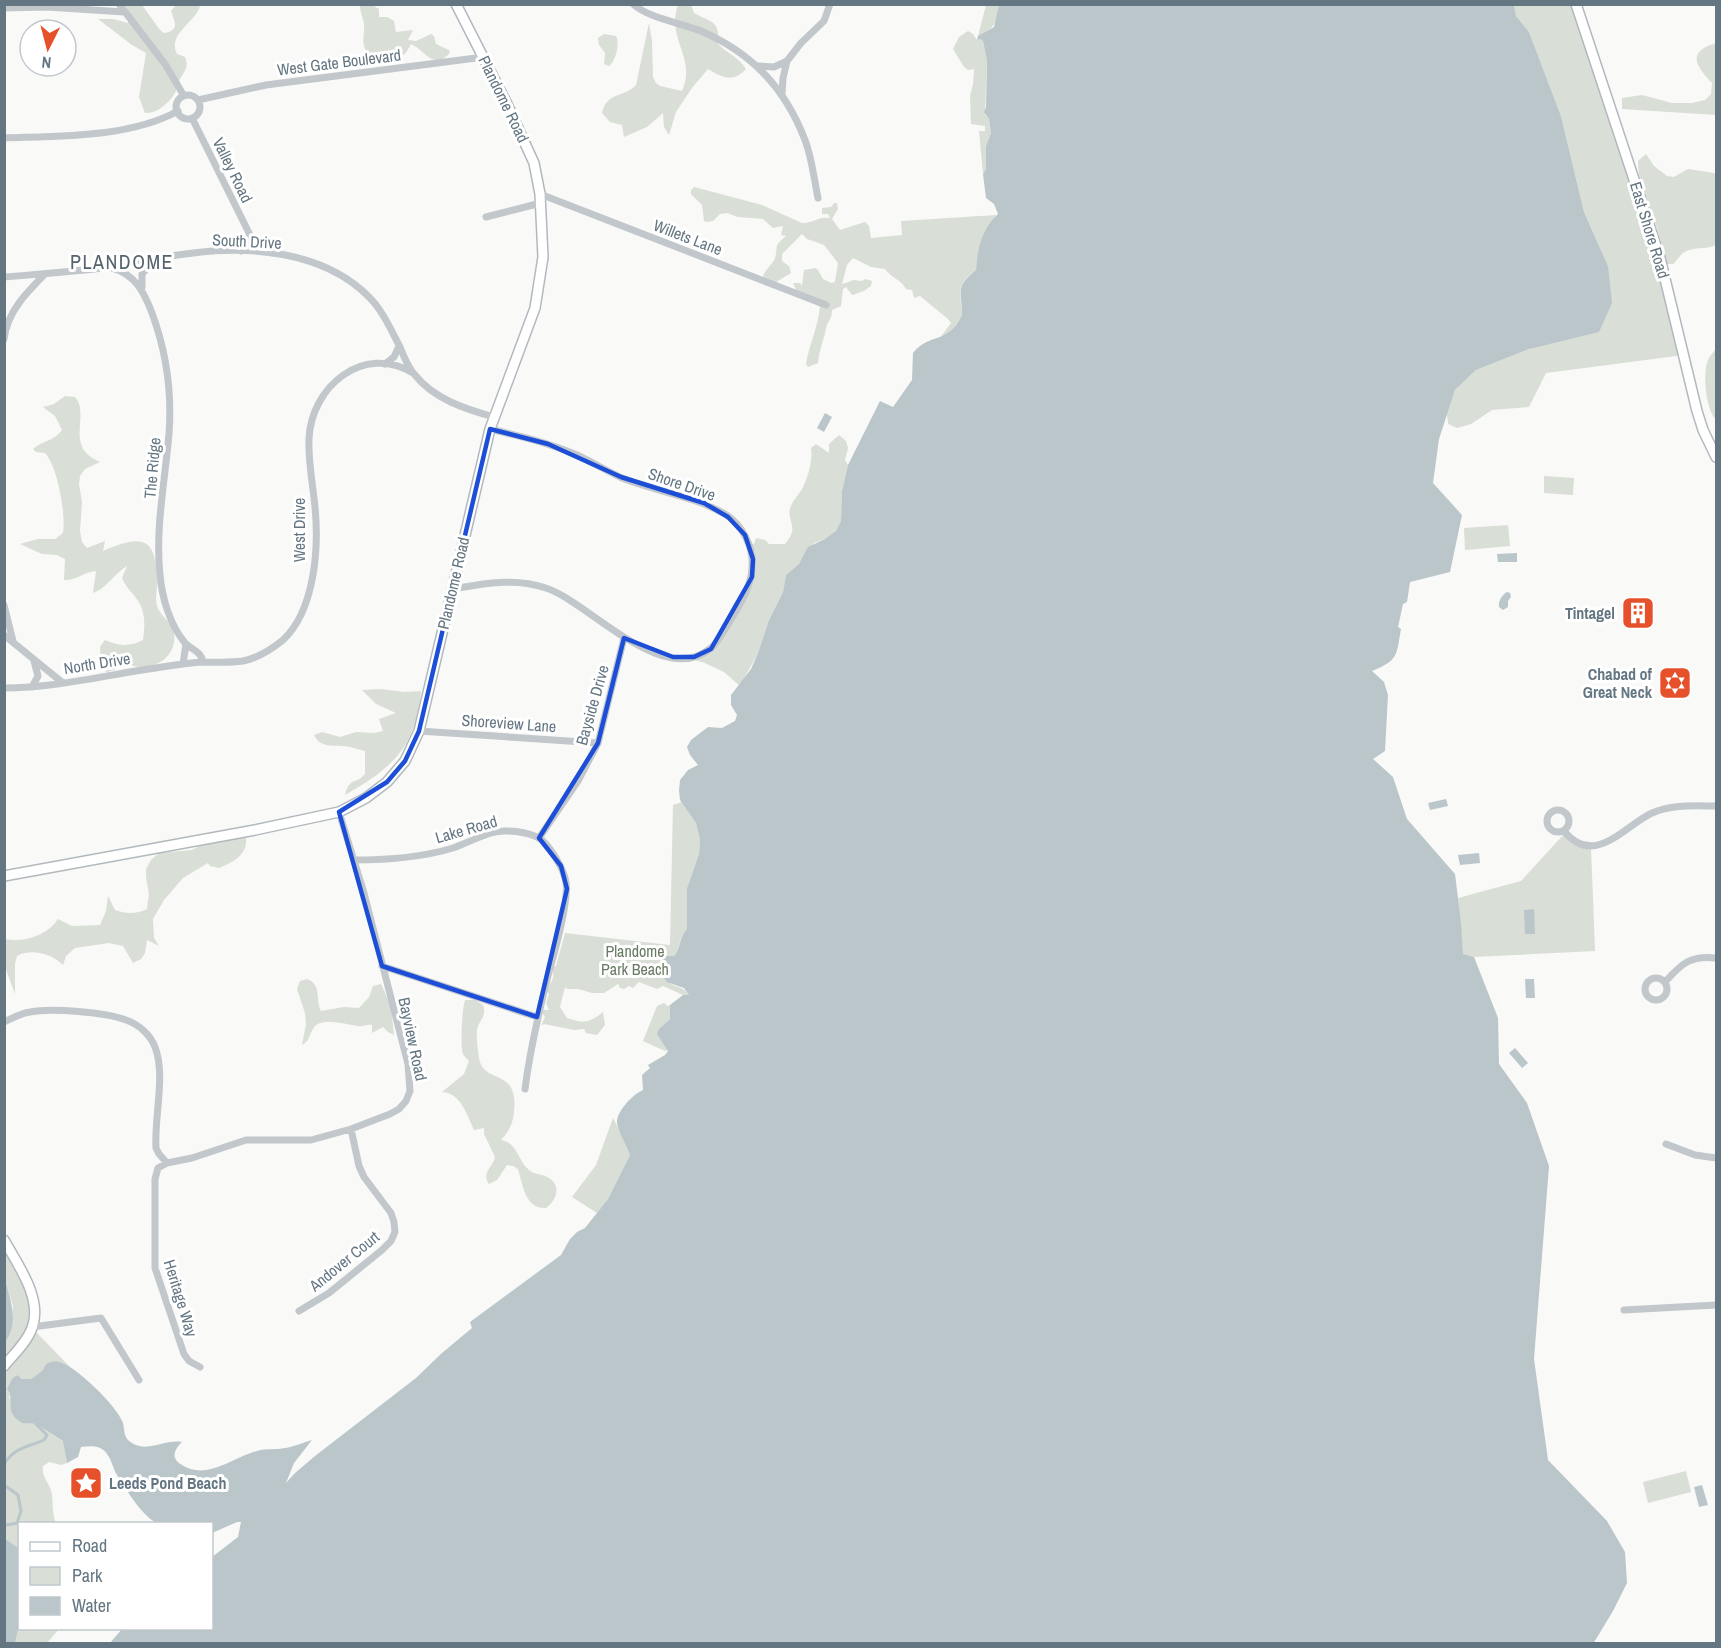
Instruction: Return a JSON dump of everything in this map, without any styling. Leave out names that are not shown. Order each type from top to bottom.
[{"type":"main road","name":"Plandome Road","points":[[4,876],[255,830],[339,812],[366,798],[387,782],[405,761],[419,731],[490,429],[530,324],[539,292],[543,257],[540,198],[532,157],[456,4]]},
{"type":"main road","name":"East Shore Road","points":[[1576,4],[1660,258],[1697,411],[1716,457]]},
{"type":"main road","points":[[4,1240],[32,1295],[35,1311],[32,1327],[4,1366]]},
{"type":"street","points":[[119,4],[165,64],[184,96]]},
{"type":"street","points":[[633,4],[648,13],[716,38],[757,66],[782,94],[806,142],[818,198]]},
{"type":"street","points":[[782,94],[787,61],[801,43],[824,21],[830,4]]},
{"type":"street","points":[[4,8],[47,7],[124,12]]},
{"type":"street","name":"West Gate Boulevard","points":[[198,100],[266,85],[484,57]]},
{"type":"street","points":[[757,66],[774,67],[787,61]]},
{"type":"street","points":[[184,96],[192,96],[198,100],[199,112],[192,118],[183,117],[178,111],[177,104],[184,96]]},
{"type":"street","points":[[4,138],[95,134],[153,122],[178,111]]},
{"type":"street","name":"Valley Road","points":[[192,118],[250,235],[261,247],[273,253]]},
{"type":"street","points":[[486,217],[540,198]]},
{"type":"street","name":"Willets Lane","points":[[540,198],[826,305]]},
{"type":"street","points":[[241,251],[250,235]]},
{"type":"street","name":"South Drive","points":[[4,277],[109,267],[188,253],[241,251],[273,253],[314,263],[334,271],[355,284],[370,298],[385,317],[413,373],[435,393],[451,402],[494,417]]},
{"type":"street","points":[[143,292],[142,274],[156,258]]},
{"type":"street","name":"The Ridge","points":[[109,267],[130,276],[143,292],[157,326],[167,378],[169,428],[159,538],[160,575],[167,609],[186,644],[198,653],[199,663]]},
{"type":"street","points":[[4,339],[9,320],[20,301],[45,274]]},
{"type":"street","points":[[385,364],[394,357],[399,346]]},
{"type":"street","name":"West Drive","points":[[199,663],[243,660],[257,656],[285,638],[300,615],[309,594],[315,552],[315,517],[309,438],[314,417],[326,392],[341,375],[352,369],[368,365],[385,364],[413,373]]},
{"type":"street","name":"Shore Drive","points":[[452,589],[494,582],[528,583],[547,588],[565,596],[624,638],[646,650],[673,657],[694,657],[711,649],[719,640],[752,577],[753,559],[745,535],[728,516],[704,502],[621,477],[577,455],[548,444],[490,429]]},
{"type":"street","points":[[4,604],[14,641]]},
{"type":"street","points":[[4,635],[63,683]]},
{"type":"street","name":"Bayside Drive","points":[[539,838],[578,781],[598,743],[624,638]]},
{"type":"street","points":[[183,664],[186,644]]},
{"type":"street","points":[[32,687],[38,672],[33,659]]},
{"type":"street","name":"North Drive","points":[[4,688],[32,687],[199,663]]},
{"type":"street","name":"Shoreview Lane","points":[[419,731],[598,743]]},
{"type":"street","points":[[1564,831],[1579,844],[1595,846],[1607,843],[1652,813],[1684,806],[1716,806]]},
{"type":"street","name":"Bayview Road","points":[[168,1164],[246,1140],[311,1140],[351,1129],[399,1109],[406,1101],[410,1091],[408,1064],[339,812]]},
{"type":"street","name":"Lake Road","points":[[354,860],[387,860],[422,856],[454,848],[494,832],[519,832],[539,838]]},
{"type":"street","points":[[525,1089],[537,1017],[559,933],[567,889],[561,866],[539,838]]},
{"type":"street","points":[[1665,981],[1674,970],[1693,957],[1716,958]]},
{"type":"street","points":[[382,966],[537,1017]]},
{"type":"street","points":[[4,1022],[28,1012],[68,1011],[125,1019],[144,1031],[155,1046],[159,1074],[156,1148],[168,1164]]},
{"type":"street","name":"Andover Court","points":[[299,1311],[329,1293],[382,1250],[391,1241],[395,1232],[391,1213],[364,1177],[359,1166],[351,1129]]},
{"type":"street","points":[[1666,1144],[1695,1155],[1716,1158]]},
{"type":"street","name":"Heritage Way","points":[[168,1164],[158,1168],[155,1179],[155,1268],[184,1354],[189,1361],[200,1367]]},
{"type":"street","points":[[1624,1310],[1716,1305]]},
{"type":"street","points":[[32,1327],[101,1318],[139,1380]]},
{"type":"highlighted area","points":[[490,429],[548,444],[621,477],[704,503],[728,517],[745,535],[753,559],[752,577],[711,649],[694,657],[673,657],[624,638],[598,743],[539,838],[561,866],[567,889],[537,1017],[382,966],[339,812],[387,782],[405,761],[419,731]]},
{"type":"green space","points":[[125,5],[142,5],[164,33],[173,30],[175,22],[171,11],[176,5],[200,6],[176,40],[177,54],[185,57],[186,68],[175,93],[154,112],[145,113],[139,97],[146,53],[98,19],[113,19],[128,23],[129,12]]},
{"type":"green space","points":[[360,5],[372,5],[379,9],[379,17],[387,17],[394,21],[396,32],[413,30],[408,40],[416,41],[431,34],[436,44],[449,50],[450,53],[444,58],[434,60],[411,44],[405,54],[399,57],[374,60],[364,46],[364,24]]},
{"type":"green space","points":[[678,5],[691,5],[694,13],[714,23],[718,30],[718,44],[740,61],[746,69],[737,76],[728,78],[708,69],[676,112],[669,135],[664,127],[663,113],[647,127],[624,137],[622,125],[610,122],[602,113],[608,101],[636,85],[649,23],[653,77],[660,86],[682,91],[686,79],[686,68],[676,28],[675,17]]},
{"type":"green space","points":[[986,5],[999,5],[997,17],[992,27],[978,36]]},
{"type":"green space","points":[[1514,5],[1576,5],[1628,160],[1684,355],[1546,373],[1529,407],[1492,410],[1471,424],[1457,428],[1448,424],[1447,414],[1455,390],[1476,370],[1529,349],[1608,266],[1584,212],[1561,116],[1529,32],[1516,16]]},
{"type":"green space","points":[[968,31],[977,40],[983,41],[987,61],[985,114],[989,119],[991,133],[986,146],[986,169],[983,174],[979,131],[985,131],[985,126],[971,124],[970,96],[974,69],[968,70],[964,67],[953,49],[959,37]]},
{"type":"green space","points":[[604,34],[616,36],[617,39],[615,56],[609,66],[604,64],[605,53],[599,45],[598,38]]},
{"type":"green space","points":[[1716,43],[1716,115],[1622,109],[1622,98],[1642,95],[1672,103],[1692,103],[1705,100],[1711,94],[1712,83],[1698,65],[1697,55]]},
{"type":"green space","points":[[1646,154],[1654,166],[1667,176],[1674,177],[1688,169],[1714,173],[1716,176],[1716,245],[1687,251],[1673,264],[1667,264],[1663,260],[1659,235],[1639,174],[1638,161]]},
{"type":"green space","points":[[694,187],[762,205],[802,223],[830,218],[828,214],[822,214],[822,208],[831,207],[837,203],[838,209],[832,219],[840,230],[865,222],[869,226],[871,238],[902,235],[901,221],[996,215],[982,241],[976,270],[964,281],[960,290],[962,315],[951,333],[940,338],[951,323],[948,319],[920,296],[914,298],[912,290],[906,289],[885,269],[871,267],[853,258],[847,265],[842,284],[865,279],[872,281],[871,286],[852,295],[846,287],[843,289],[841,306],[832,310],[818,363],[808,367],[807,357],[820,307],[796,290],[793,283],[800,283],[802,286],[804,270],[815,268],[823,279],[831,283],[835,282],[838,263],[824,245],[807,239],[802,234],[782,254],[782,261],[789,266],[791,273],[766,286],[762,280],[763,276],[775,258],[777,245],[786,236],[781,235],[783,226],[773,228],[763,219],[738,217],[727,213],[720,214],[713,221],[706,222],[702,205],[691,194]]},
{"type":"green space","points":[[1715,350],[1716,420],[1708,402],[1705,377],[1708,361]]},
{"type":"green space","points":[[65,396],[75,397],[79,404],[80,440],[89,456],[100,462],[85,469],[80,476],[82,542],[87,548],[105,541],[103,551],[137,541],[145,543],[150,548],[156,567],[156,604],[174,633],[171,652],[158,664],[140,667],[123,661],[116,669],[106,672],[101,662],[100,647],[105,640],[124,645],[143,640],[142,608],[122,578],[127,566],[103,588],[93,593],[96,571],[64,580],[65,559],[57,555],[42,554],[20,544],[38,539],[55,539],[63,533],[62,503],[54,469],[45,453],[36,452],[33,449],[55,437],[62,430],[55,416],[43,407],[54,404]]},
{"type":"green space","points":[[839,435],[846,441],[848,448],[845,460],[848,465],[842,491],[841,521],[836,532],[814,543],[799,564],[786,575],[783,592],[769,620],[758,653],[740,686],[724,672],[687,658],[719,640],[752,577],[749,544],[754,544],[756,538],[765,540],[769,544],[785,544],[792,533],[790,509],[808,474],[811,448],[816,444],[829,453],[829,444]]},
{"type":"green space","points":[[1544,476],[1574,478],[1573,495],[1544,493]]},
{"type":"green space","points":[[1508,525],[1510,546],[1465,550],[1464,528]]},
{"type":"green space","points":[[381,689],[404,692],[421,691],[413,728],[407,742],[388,766],[345,795],[349,785],[365,774],[365,751],[325,745],[314,735],[322,732],[340,737],[356,732],[383,731],[379,719],[396,713],[376,704],[362,690]]},
{"type":"green space","name":"Plandome Park Beach","points":[[682,802],[696,823],[700,840],[699,854],[687,888],[687,929],[682,935],[674,956],[664,956],[656,973],[659,971],[669,982],[690,996],[663,986],[657,989],[639,982],[633,988],[629,986],[624,989],[618,984],[604,993],[592,993],[565,987],[560,1007],[567,1018],[586,1021],[603,1012],[605,1025],[597,1035],[586,1033],[584,1029],[574,1030],[544,1024],[541,1026],[545,1017],[543,1010],[549,1010],[546,1003],[549,994],[547,991],[553,978],[553,967],[556,966],[565,933],[670,945],[673,805]]},
{"type":"green space","points":[[1564,834],[1591,848],[1595,951],[1474,957],[1463,954],[1458,898],[1521,881]]},
{"type":"green space","points":[[243,836],[246,838],[246,844],[238,858],[219,868],[210,866],[208,863],[183,878],[164,900],[153,919],[154,938],[159,946],[147,940],[145,953],[141,959],[133,963],[123,946],[109,943],[75,948],[66,956],[63,965],[41,953],[29,952],[17,956],[15,994],[5,967],[4,939],[19,940],[34,937],[48,930],[58,919],[72,926],[100,925],[106,911],[108,896],[115,910],[131,913],[143,911],[147,909],[149,894],[146,869],[159,853],[192,850],[203,844]]},
{"type":"green space","points":[[307,979],[315,985],[321,1011],[344,1007],[359,1008],[369,997],[373,986],[381,984],[391,1006],[394,1035],[383,1027],[372,1033],[372,1025],[324,1022],[315,1026],[307,1041],[302,1045],[306,1024],[297,989],[300,981]]},
{"type":"green space","points":[[465,1000],[475,1000],[483,1005],[484,1013],[477,1033],[482,1066],[506,1082],[514,1097],[512,1124],[501,1140],[511,1144],[524,1165],[531,1171],[553,1181],[556,1189],[555,1198],[546,1208],[533,1205],[529,1200],[518,1169],[513,1166],[507,1165],[497,1180],[489,1184],[486,1177],[495,1157],[484,1134],[484,1128],[474,1130],[459,1101],[449,1093],[442,1092],[464,1074],[469,1061],[463,1054],[462,1043]]},
{"type":"green space","points":[[664,1003],[670,1005],[670,1019],[659,1029],[661,1039],[668,1050],[665,1051],[643,1041],[657,1006]]},
{"type":"green space","points":[[613,1118],[630,1155],[608,1199],[597,1213],[572,1197],[596,1165]]},
{"type":"green space","points":[[4,1240],[32,1295],[33,1329],[71,1368],[63,1363],[46,1364],[42,1371],[31,1379],[22,1379],[16,1375],[9,1398],[29,1424],[36,1424],[64,1442],[67,1463],[61,1465],[49,1462],[43,1466],[43,1473],[52,1494],[56,1522],[18,1522],[18,1630],[58,1630],[47,1643],[5,1643],[4,1342],[11,1330],[13,1306],[5,1280]]},
{"type":"green space","points":[[1686,1471],[1691,1492],[1648,1503],[1643,1482]]},
{"type":"water","points":[[999,5],[1514,5],[1516,16],[1529,32],[1561,116],[1584,212],[1608,266],[1612,303],[1599,332],[1529,349],[1476,370],[1455,390],[1439,439],[1433,483],[1462,515],[1450,572],[1410,582],[1407,602],[1403,604],[1398,627],[1401,629],[1395,656],[1387,664],[1372,671],[1384,682],[1388,695],[1385,751],[1373,759],[1393,777],[1407,819],[1455,874],[1463,954],[1474,957],[1498,1018],[1499,1064],[1527,1103],[1549,1166],[1534,1359],[1548,1460],[1607,1521],[1625,1552],[1627,1583],[1613,1611],[1593,1644],[110,1643],[121,1630],[213,1630],[213,1556],[238,1537],[241,1522],[213,1533],[213,1522],[155,1522],[134,1501],[105,1451],[95,1447],[81,1447],[78,1457],[67,1463],[63,1441],[36,1424],[22,1423],[15,1418],[11,1411],[10,1393],[7,1389],[12,1379],[17,1375],[22,1379],[31,1379],[42,1371],[46,1364],[52,1362],[57,1361],[66,1365],[85,1378],[105,1397],[123,1423],[129,1441],[144,1447],[182,1442],[175,1451],[175,1458],[180,1464],[191,1469],[210,1469],[257,1451],[288,1447],[312,1440],[294,1463],[286,1483],[315,1456],[416,1378],[472,1328],[470,1322],[561,1255],[570,1239],[585,1228],[608,1199],[630,1155],[617,1119],[630,1099],[643,1090],[642,1075],[650,1068],[648,1065],[668,1051],[657,1034],[670,1019],[670,1005],[683,995],[689,995],[684,988],[667,982],[659,971],[654,974],[664,956],[674,956],[687,929],[687,888],[699,854],[700,840],[696,823],[680,800],[680,780],[688,770],[698,765],[687,747],[691,740],[708,727],[722,728],[735,721],[737,715],[731,705],[731,695],[751,669],[769,620],[783,592],[786,575],[799,564],[808,547],[836,531],[841,521],[842,491],[848,465],[880,401],[893,407],[912,380],[913,353],[926,342],[951,331],[962,315],[962,286],[976,270],[981,240],[988,226],[998,214],[994,204],[986,198],[983,174],[986,169],[986,146],[991,133],[989,119],[984,112],[987,61],[983,41],[977,40],[978,36],[994,27]]},
{"type":"water","points":[[825,413],[832,417],[824,432],[817,428]]},
{"type":"water","points":[[1517,553],[1517,562],[1498,562],[1497,554]]},
{"type":"water","points":[[1507,592],[1511,597],[1508,607],[1503,610],[1499,607],[1499,603]]},
{"type":"water","points":[[1446,799],[1448,806],[1430,810],[1428,803]]},
{"type":"water","points":[[1479,853],[1480,863],[1460,865],[1458,855]]},
{"type":"water","points":[[1534,909],[1535,934],[1525,934],[1524,910]]},
{"type":"water","points":[[1525,979],[1534,979],[1535,998],[1526,998]]},
{"type":"water","points":[[1515,1048],[1528,1063],[1522,1068],[1509,1053]]},
{"type":"water","points":[[5,1280],[13,1320],[5,1342]]},
{"type":"water","points":[[1702,1485],[1708,1505],[1699,1507],[1694,1487]]},
{"type":"water","points":[[5,1539],[18,1550],[18,1628],[15,1643],[5,1643]]},
{"type":"waterway","points":[[4,1464],[17,1451],[44,1440],[47,1435],[36,1424]]},
{"type":"waterway","points":[[4,1485],[18,1495],[21,1511],[17,1523],[7,1525],[4,1523]]},
{"type":"place","name":"Tintagel","points":[[1638,613]]},
{"type":"place","name":"Chabad of Great Neck","points":[[1675,683]]},
{"type":"place","name":"Leeds Pond Beach","points":[[86,1483]]},
{"type":"district","name":"PLANDOME","points":[[122,262]]}]
